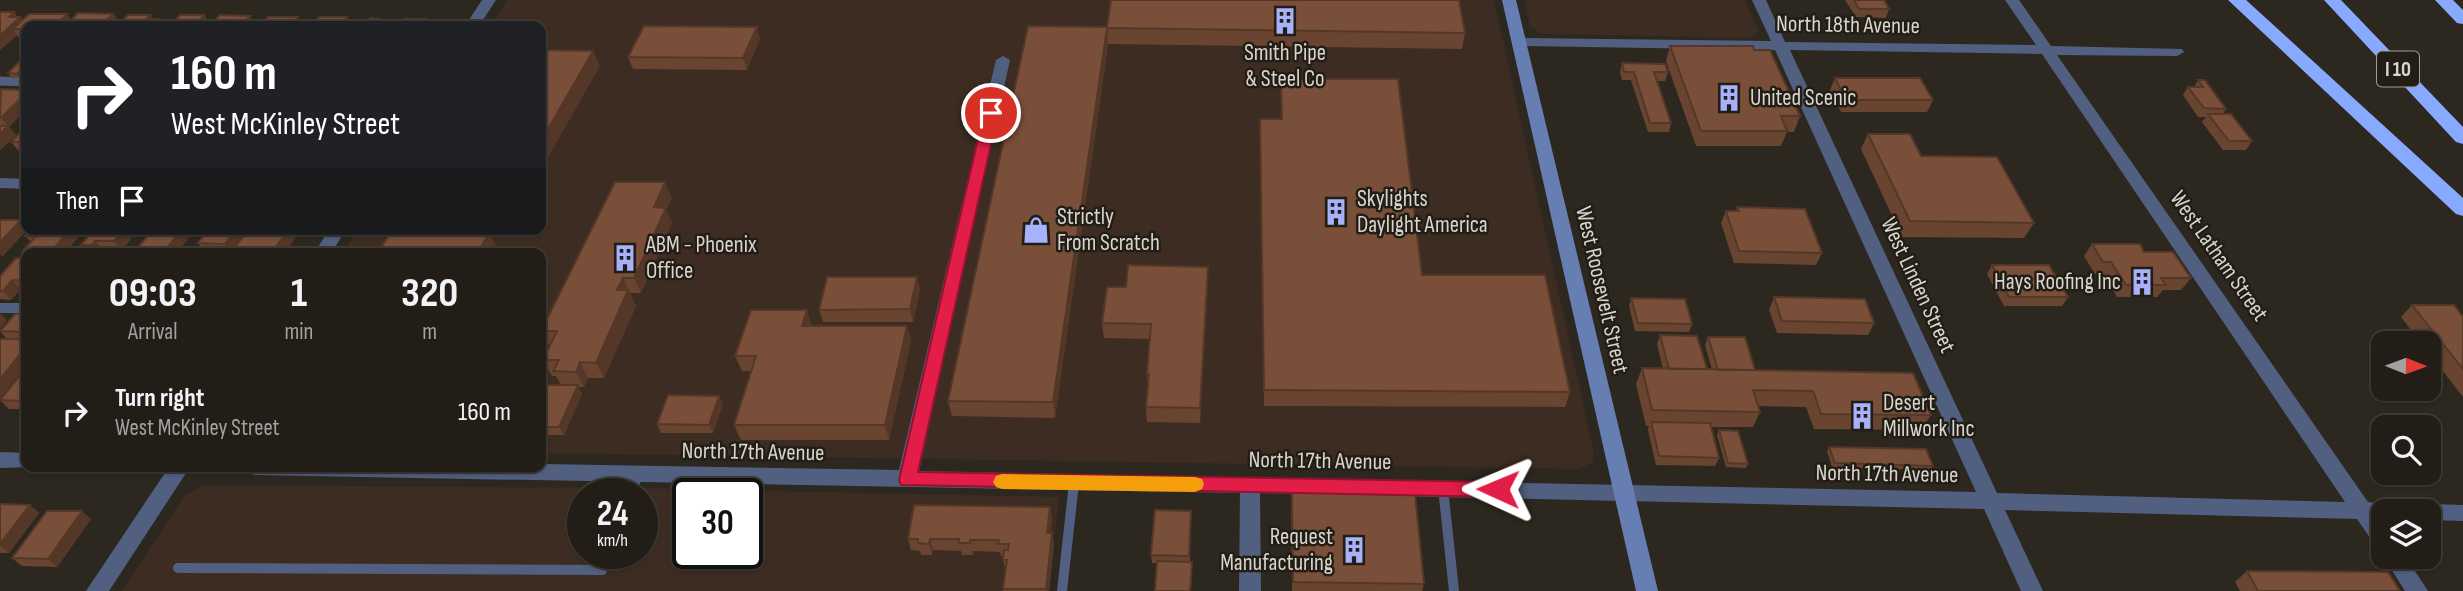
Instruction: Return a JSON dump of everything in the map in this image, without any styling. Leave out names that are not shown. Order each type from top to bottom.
[{"type":"highway","points":[[2236,0],[2463,209]]},
{"type":"highway","name":"I 10","points":[[2332,0],[2463,138]]},
{"type":"highway","points":[[2443,0],[2463,19]]},
{"type":"street","points":[[475,21],[489,0]]},
{"type":"street","name":"West Roosevelt Street","points":[[1509,0],[1647,591]]},
{"type":"street","name":"West Linden Street","points":[[1759,0],[2032,591]]},
{"type":"street","name":"West Latham Street","points":[[2012,0],[2371,524]]},
{"type":"street","name":"North 18th Avenue","points":[[1519,42],[2177,52]]},
{"type":"street","points":[[908,480],[1003,60]]},
{"type":"street","points":[[0,183],[21,184]]},
{"type":"street","points":[[97,591],[177,472]]},
{"type":"street","name":"North 17th Avenue","points":[[367,472],[567,481]]},
{"type":"street","name":"North 17th Avenue","points":[[658,484],[908,480],[1443,488],[2371,511]]},
{"type":"street","points":[[1250,485],[1250,591]]},
{"type":"street","points":[[2441,512],[2463,513]]},
{"type":"street","points":[[2402,569],[2417,591]]},
{"type":"lane","points":[[0,81],[21,82]]},
{"type":"lane","points":[[0,308],[21,309]]},
{"type":"lane","points":[[1062,591],[1074,483]]},
{"type":"lane","points":[[1443,488],[1454,591]]},
{"type":"lane","points":[[178,568],[602,569]]},
{"type":"shaded area","points":[[507,0],[1494,0],[1594,453],[1593,462],[1580,469],[546,453],[546,248],[346,248],[354,235],[546,235],[546,21],[493,21]]},
{"type":"shaded area","points":[[1524,0],[1745,0],[1759,32],[1751,38],[1540,33],[1530,26]]},
{"type":"shaded area","points":[[203,485],[567,488],[567,569],[658,569],[658,489],[672,489],[672,569],[763,569],[763,491],[1059,497],[1048,591],[122,591],[184,496]]},
{"type":"building","name":"Strictly From Scratch","points":[[1111,0],[1459,0],[1465,33],[1107,28],[1053,402],[948,401],[1028,26],[1107,27]]},
{"type":"building","points":[[1854,0],[1884,0],[1889,9],[1859,9]]},
{"type":"building","points":[[0,12],[14,12],[9,17],[20,17],[0,36]]},
{"type":"building","points":[[78,13],[113,14],[105,21],[70,21]]},
{"type":"building","points":[[29,14],[67,14],[59,21],[22,21]]},
{"type":"building","points":[[128,15],[150,15],[146,19],[157,19],[155,21],[122,21]]},
{"type":"building","points":[[180,15],[204,15],[199,21],[175,21]]},
{"type":"building","points":[[220,15],[250,16],[246,21],[215,21]]},
{"type":"building","points":[[268,17],[298,17],[294,21],[264,21]]},
{"type":"building","points":[[319,17],[347,17],[344,21],[315,21]]},
{"type":"building","points":[[372,18],[389,21],[364,21]]},
{"type":"building","points":[[404,19],[426,19],[425,21],[402,21]]},
{"type":"building","points":[[644,26],[757,27],[743,58],[628,57]]},
{"type":"building","name":"United Scenic","points":[[1670,46],[1753,46],[1754,50],[1770,50],[1800,116],[1781,116],[1787,131],[1701,131]]},
{"type":"building","points":[[546,50],[593,51],[546,132]]},
{"type":"building","points":[[21,62],[21,70],[17,74],[8,73]]},
{"type":"building","points":[[1622,63],[1665,64],[1668,72],[1654,72],[1671,123],[1650,123],[1634,72],[1624,72]]},
{"type":"building","points":[[1835,78],[1920,78],[1933,100],[1846,100]]},
{"type":"building","points":[[1281,79],[1398,79],[1422,275],[1545,275],[1570,392],[1264,390],[1260,119],[1282,119]]},
{"type":"building","points":[[2198,80],[2205,80],[2226,109],[2204,108],[2188,87],[2203,87]]},
{"type":"building","points":[[1,89],[21,90],[21,98],[0,118]]},
{"type":"building","points":[[2208,114],[2231,114],[2252,141],[2229,141]]},
{"type":"building","points":[[0,126],[8,126],[0,134]]},
{"type":"building","points":[[21,131],[21,142],[11,142]]},
{"type":"building","points":[[1868,134],[1910,134],[1921,156],[1997,157],[2034,223],[1910,221]]},
{"type":"building","name":"ABM - Phoenix Office","points":[[615,182],[665,182],[654,207],[666,208],[634,278],[623,278],[617,290],[628,290],[596,363],[580,362],[576,372],[553,371],[559,360],[546,360],[546,354],[557,331],[546,331],[546,321]]},
{"type":"building","points":[[1737,207],[1805,209],[1822,253],[1739,251],[1726,211],[1739,211]]},
{"type":"building","points":[[0,220],[21,220],[0,242]]},
{"type":"building","points":[[65,235],[54,248],[26,248],[36,236],[25,236]]},
{"type":"building","points":[[89,235],[119,235],[114,241],[95,241],[92,245],[81,245]]},
{"type":"building","points":[[148,235],[177,235],[167,248],[138,248]]},
{"type":"building","points":[[204,235],[232,235],[225,244],[198,243]]},
{"type":"building","points":[[244,235],[285,235],[275,248],[235,248]]},
{"type":"building","points":[[389,235],[488,235],[480,248],[381,248]]},
{"type":"building","points":[[2092,244],[2140,244],[2144,252],[2173,252],[2191,278],[2161,278],[2166,285],[2126,285],[2111,262],[2103,262]]},
{"type":"building","points":[[16,258],[21,258],[21,281],[12,280],[0,291],[0,276]]},
{"type":"building","points":[[1128,265],[1208,267],[1200,408],[1146,407],[1151,324],[1102,323],[1107,287],[1126,287]]},
{"type":"building","points":[[1992,265],[2049,265],[2068,297],[2009,297]]},
{"type":"building","points":[[827,277],[917,277],[910,309],[819,310]]},
{"type":"building","points":[[1774,297],[1865,299],[1874,323],[1782,321]]},
{"type":"building","points":[[1631,298],[1685,299],[1692,324],[1638,323]]},
{"type":"building","points":[[2412,305],[2454,305],[2463,317],[2463,369],[2441,341],[2441,331],[2433,331]]},
{"type":"building","points":[[751,310],[807,310],[802,326],[907,326],[885,425],[734,425],[756,356],[735,356]]},
{"type":"building","points":[[15,314],[21,314],[21,332],[0,331]]},
{"type":"building","points":[[1660,335],[1697,336],[1707,369],[1669,369]]},
{"type":"building","points":[[1708,337],[1745,337],[1755,370],[1718,370]]},
{"type":"building","points":[[21,339],[21,353],[0,379],[0,340]]},
{"type":"building","points":[[1642,368],[1913,373],[1931,415],[1821,414],[1813,391],[1753,390],[1760,412],[1652,410]]},
{"type":"building","points":[[21,374],[21,401],[0,400]]},
{"type":"building","points":[[546,385],[578,385],[559,427],[546,427]]},
{"type":"building","points":[[668,395],[719,396],[709,425],[657,424]]},
{"type":"building","points":[[1651,422],[1710,423],[1719,458],[1659,456]]},
{"type":"building","points":[[1719,430],[1738,431],[1748,464],[1728,463]]},
{"type":"building","points":[[1829,447],[1926,449],[1933,466],[1835,463]]},
{"type":"building","name":"Request Manufacturing","points":[[1292,492],[1415,494],[1424,584],[1293,582]]},
{"type":"building","points":[[0,504],[30,505],[0,544]]},
{"type":"building","points":[[914,505],[1050,507],[1047,533],[1052,533],[1046,589],[1003,589],[1007,560],[1003,560],[1004,550],[1008,550],[1009,544],[998,544],[999,540],[970,540],[970,543],[959,543],[959,539],[930,539],[929,544],[918,543],[918,539],[908,539]]},
{"type":"building","points":[[1155,510],[1191,511],[1189,556],[1151,555]]},
{"type":"building","points":[[47,511],[82,511],[48,559],[12,558]]},
{"type":"building","points":[[1157,561],[1192,562],[1190,591],[1155,591]]},
{"type":"building","points":[[2247,571],[2388,572],[2400,591],[2258,591]]},
{"type":"slow traffic","points":[[1002,482],[1195,484]]},
{"type":"place","name":"Smith Pipe & Steel Co","points":[[1285,21]]},
{"type":"place","name":"United Scenic","points":[[1729,98]]},
{"type":"place","name":"Skylights Daylight America","points":[[1336,212]]},
{"type":"place","name":"Strictly From Scratch","points":[[1036,230]]},
{"type":"place","name":"ABM - Phoenix Office","points":[[625,258]]},
{"type":"place","name":"Hays Roofing Inc","points":[[2142,282]]},
{"type":"place","name":"Desert Millwork Inc","points":[[1862,416]]},
{"type":"place","name":"Request Manufacturing","points":[[1354,550]]},
{"type":"route","points":[[991,113],[908,480],[1498,489]]}]
